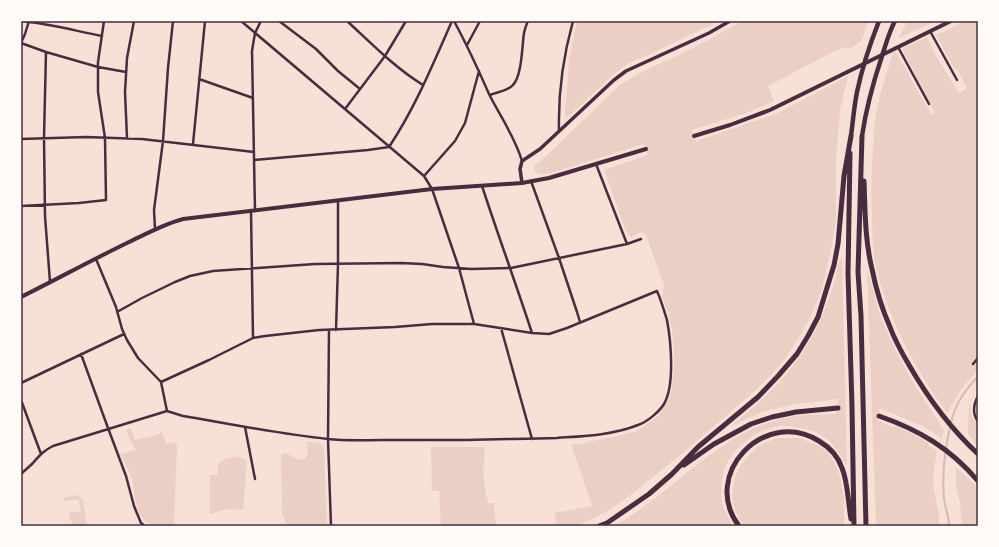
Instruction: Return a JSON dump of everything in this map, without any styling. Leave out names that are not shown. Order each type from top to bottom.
[{"type":"highway","points":[[599,526],[607,523],[649,494],[672,474],[698,447],[758,396],[797,354],[808,336],[818,317],[834,265],[838,244],[844,176],[856,94],[872,40],[880,21]]},
{"type":"highway","points":[[866,526],[861,316],[858,272],[862,136],[865,117],[876,74],[890,31],[895,21]]},
{"type":"highway","points":[[851,136],[848,274],[852,406],[853,526]]},
{"type":"highway","points":[[862,136],[867,237],[870,258],[873,276],[890,328],[903,354],[934,404],[956,432],[978,454]]},
{"type":"highway","points":[[672,474],[714,444],[751,424],[772,417],[796,412],[838,408]]},
{"type":"highway","points":[[879,416],[901,424],[928,438],[958,460],[978,481]]},
{"type":"highway","points":[[739,526],[728,503],[727,491],[728,482],[734,465],[745,450],[755,441],[767,435],[781,432],[796,432],[813,437],[826,445],[842,467],[853,526]]},
{"type":"main road","points":[[522,183],[520,169],[522,161],[540,149],[614,80],[626,71],[704,35],[730,21]]},
{"type":"main road","points":[[694,136],[730,125],[770,110],[951,21]]},
{"type":"main road","points":[[21,297],[95,258],[155,229],[171,222],[183,219],[432,189],[522,183],[549,178],[646,149]]},
{"type":"street","points":[[21,21],[28,21],[102,36]]},
{"type":"street","points":[[28,21],[21,43],[98,67],[126,72]]},
{"type":"street","points":[[21,206],[106,200],[104,138],[98,92],[98,67],[104,21]]},
{"type":"street","points":[[127,138],[125,92],[126,72],[134,21]]},
{"type":"street","points":[[155,229],[154,210],[163,141],[173,21]]},
{"type":"street","points":[[193,144],[205,21]]},
{"type":"street","points":[[241,21],[424,176],[432,189],[459,268],[474,324]]},
{"type":"street","points":[[253,338],[252,269],[254,152],[252,51],[255,33],[261,21]]},
{"type":"street","points":[[279,21],[316,49],[342,75],[360,89]]},
{"type":"street","points":[[347,21],[385,56],[423,85]]},
{"type":"street","points":[[345,110],[385,56],[406,21]]},
{"type":"street","points":[[453,21],[467,45],[490,94],[518,147],[522,161]]},
{"type":"street","points":[[389,147],[423,85],[453,21]]},
{"type":"street","points":[[467,45],[480,21]]},
{"type":"street","points":[[490,94],[508,88],[516,82],[528,21]]},
{"type":"street","points":[[559,132],[562,78],[567,42],[573,21]]},
{"type":"street","points":[[930,31],[956,80]]},
{"type":"street","points":[[898,47],[929,104]]},
{"type":"street","points":[[46,52],[44,138],[45,205],[50,283]]},
{"type":"street","points":[[424,176],[455,141],[465,123],[479,70]]},
{"type":"street","points":[[199,79],[253,98]]},
{"type":"street","points":[[21,139],[127,138],[193,144],[254,152]]},
{"type":"street","points":[[254,160],[353,152],[389,147]]},
{"type":"street","points":[[596,164],[627,244]]},
{"type":"street","points":[[531,181],[580,322]]},
{"type":"street","points":[[482,186],[532,333]]},
{"type":"street","points":[[336,330],[338,201]]},
{"type":"street","points":[[117,312],[175,282],[190,276],[213,271],[316,264],[408,263],[478,269],[511,268],[627,244],[641,239]]},
{"type":"street","points":[[95,258],[117,312],[124,334],[138,358],[161,382],[168,411]]},
{"type":"street","points":[[21,474],[46,449],[53,446],[108,428],[168,411],[183,416],[245,427],[328,439],[532,439],[586,436],[621,430],[639,425],[654,415],[664,404],[668,392],[671,361],[666,319],[658,291],[549,334],[532,333],[474,324],[432,324],[329,330],[253,338],[161,382]]},
{"type":"street","points":[[501,328],[532,439]]},
{"type":"street","points":[[329,330],[328,439],[331,526]]},
{"type":"street","points":[[21,383],[124,334]]},
{"type":"street","points":[[81,354],[126,476],[134,506],[141,523],[145,526]]},
{"type":"street","points":[[973,364],[978,358]]},
{"type":"street","points":[[978,396],[973,408],[978,422]]},
{"type":"street","points":[[21,400],[41,454]]},
{"type":"street","points":[[245,427],[255,479]]},
{"type":"shaded area","points":[[577,21],[719,21],[627,64],[614,74],[567,118],[565,114],[569,60]]},
{"type":"shaded area","points":[[742,21],[869,21],[861,41],[850,49],[845,47],[827,55],[768,86],[774,101],[749,112],[692,130],[696,141],[778,113],[848,76],[840,110],[836,160],[836,220],[822,289],[810,318],[798,339],[784,360],[757,389],[690,447],[632,494],[609,510],[588,521],[572,526],[556,526],[555,513],[592,506],[571,444],[580,444],[637,431],[658,416],[670,398],[674,370],[674,352],[672,330],[668,312],[662,297],[664,285],[646,235],[642,232],[631,237],[626,231],[604,170],[648,155],[644,144],[549,173],[541,174],[536,172],[534,170],[535,165],[626,81],[641,72],[688,51]]},
{"type":"shaded area","points":[[907,21],[936,21],[899,38]]},
{"type":"shaded area","points":[[966,21],[978,21],[978,370],[962,388],[947,413],[916,365],[898,331],[884,296],[875,263],[873,248],[871,201],[872,168],[876,113],[882,87],[893,53],[896,52],[932,115],[935,113],[902,49],[927,37],[935,54],[959,93],[967,88],[957,69],[955,70],[936,35]]},
{"type":"shaded area","points":[[840,259],[842,259],[847,466],[833,445],[817,433],[806,429],[788,426],[770,428],[748,440],[735,452],[726,465],[722,480],[722,504],[733,526],[614,526],[657,497],[716,450],[748,431],[779,419],[799,415],[837,414],[838,399],[795,404],[762,412],[730,427],[777,385],[802,354],[821,318],[830,295]]},
{"type":"shaded area","points":[[867,270],[885,327],[897,354],[944,430],[942,438],[924,427],[880,408],[878,420],[889,426],[897,427],[915,435],[929,443],[928,445],[937,451],[933,486],[939,514],[939,526],[876,526]]},
{"type":"shaded area","points":[[969,403],[972,416],[978,427],[978,447],[968,434]]},
{"type":"shaded area","points":[[131,428],[135,440],[157,435],[162,432],[166,444],[176,442],[174,526],[159,526],[150,524],[141,516],[136,505],[131,477],[120,454],[135,450],[126,430]]},
{"type":"shaded area","points":[[777,438],[799,438],[815,444],[828,452],[840,476],[844,498],[844,526],[744,526],[738,517],[733,498],[733,489],[738,470],[743,462],[757,447]]},
{"type":"shaded area","points":[[307,442],[320,443],[324,449],[327,526],[288,526],[282,515],[281,455],[286,453],[297,459],[303,460],[308,455]]},
{"type":"shaded area","points":[[431,447],[484,448],[484,481],[488,503],[494,503],[496,526],[441,526],[439,491],[432,491]]},
{"type":"shaded area","points":[[234,457],[247,461],[243,510],[228,509],[210,514],[210,475],[217,475],[218,464],[225,459]]},
{"type":"shaded area","points":[[956,467],[978,489],[978,526],[962,526],[960,503],[956,487]]},
{"type":"shaded area","points":[[77,495],[83,499],[87,526],[73,526],[68,513],[81,511],[78,499],[65,501],[64,498]]},
{"type":"waterway","points":[[951,423],[955,409],[961,398],[978,376]]},
{"type":"waterway","points":[[949,526],[944,498],[943,481],[945,453],[950,427]]}]
